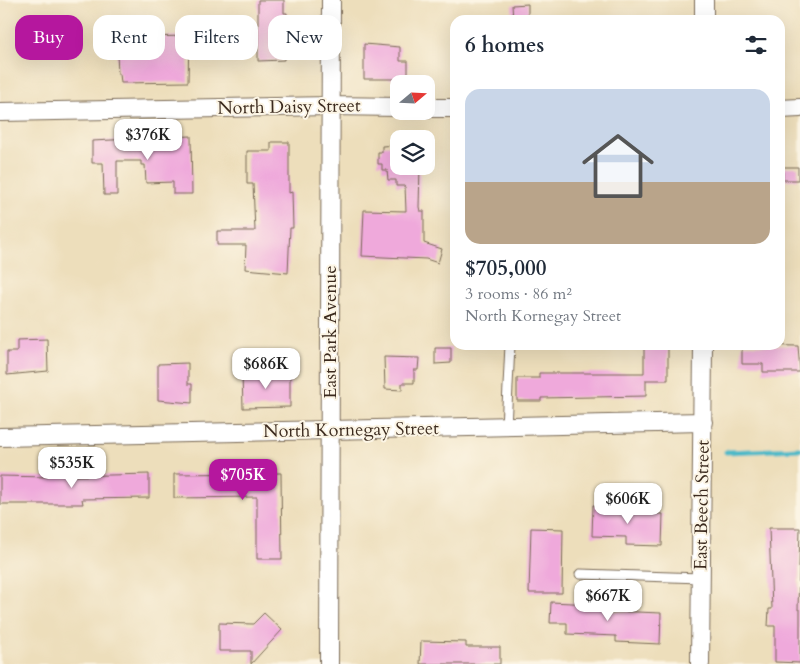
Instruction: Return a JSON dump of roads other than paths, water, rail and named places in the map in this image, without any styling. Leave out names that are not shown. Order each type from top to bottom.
[{"type":"street","name":"East Park Avenue","points":[[329,664],[331,0]]},
{"type":"street","points":[[704,0],[704,15]]},
{"type":"street","name":"North Daisy Street","points":[[0,112],[330,106],[390,107]]},
{"type":"street","points":[[435,108],[450,108]]},
{"type":"street","points":[[785,109],[800,108]]},
{"type":"street","name":"East Beech Street","points":[[700,664],[703,350]]},
{"type":"street","name":"North Kornegay Street","points":[[0,437],[506,428],[703,422]]},
{"type":"lane","points":[[506,428],[510,350]]},
{"type":"lane","points":[[580,574],[701,578]]},
{"type":"waterway","points":[[726,452],[800,449]]}]
